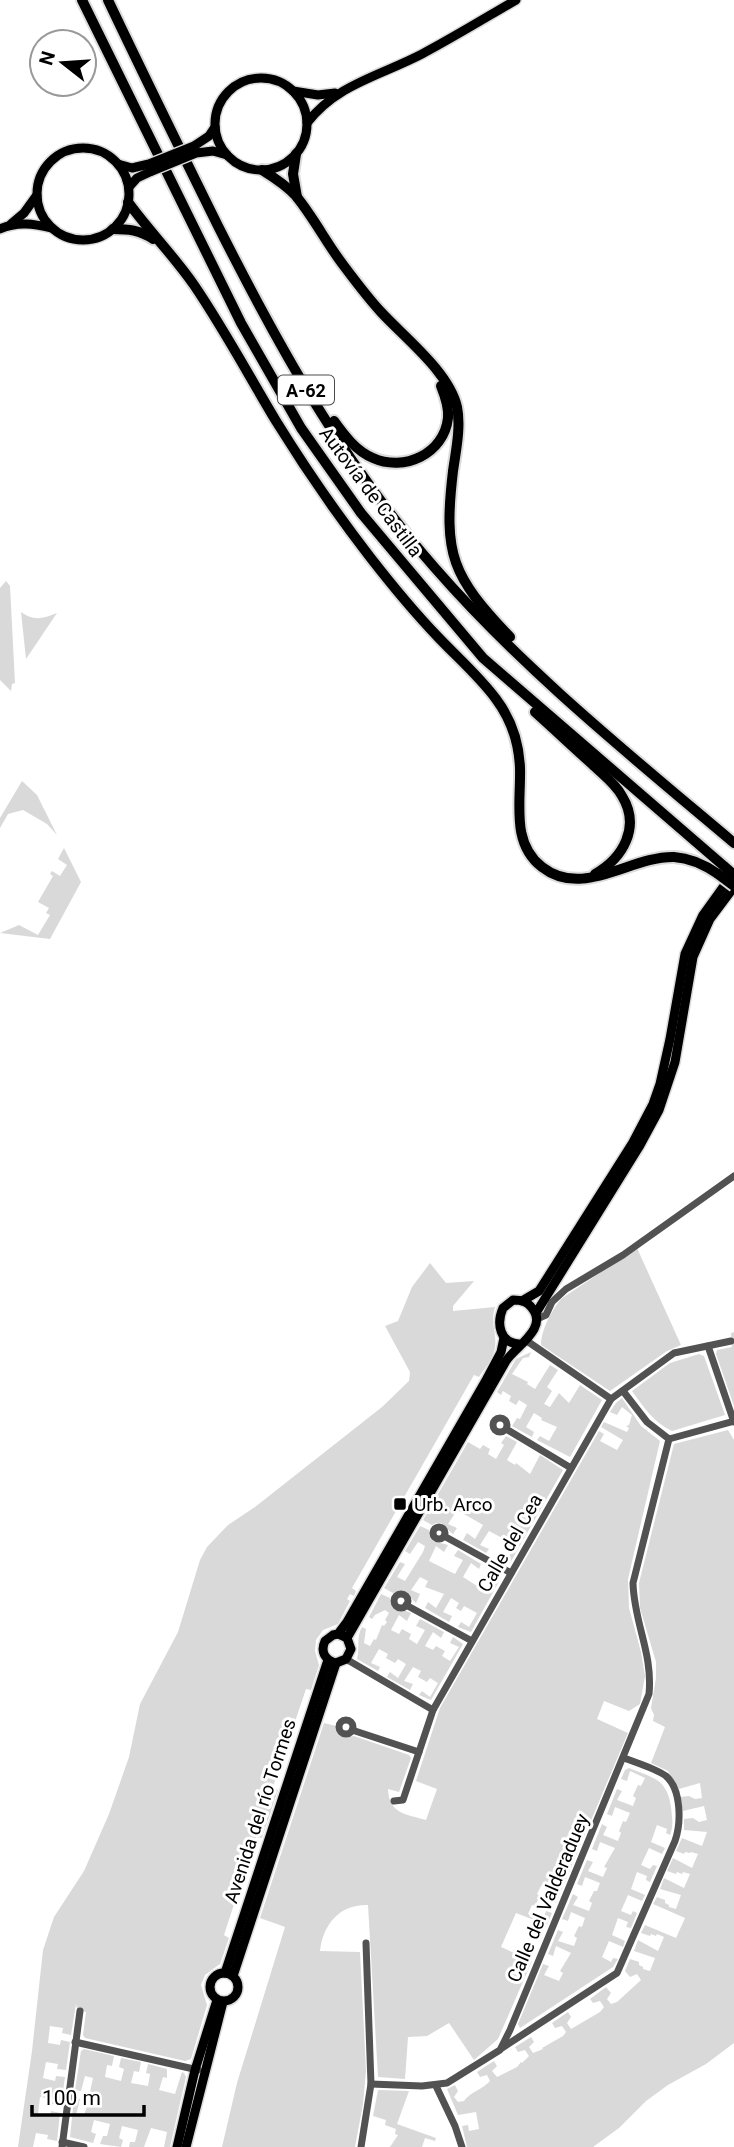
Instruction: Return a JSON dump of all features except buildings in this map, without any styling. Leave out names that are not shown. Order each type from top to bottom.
[{"type":"highway","name":"Autovía de Castilla","points":[[82,0],[241,323],[301,428],[361,513],[483,658],[728,872]]},
{"type":"highway","name":"Autovía de Castilla","points":[[108,0],[261,311],[295,372],[380,500],[434,567],[481,619],[590,720],[734,843]]},
{"type":"highway","points":[[296,154],[293,174],[297,197]]},
{"type":"highway","points":[[262,170],[284,184],[297,197],[379,310],[442,377],[457,406],[459,426],[448,528],[455,563],[474,597],[488,614],[590,720]]},
{"type":"highway","points":[[128,202],[194,284],[307,469],[361,544],[400,593],[503,709],[516,737],[520,766],[521,832],[525,848],[532,859],[553,874],[579,880],[612,874],[643,861],[676,857],[728,872],[734,886]]},
{"type":"highway","points":[[113,229],[144,233],[166,248]]},
{"type":"highway","points":[[295,372],[358,449],[388,463],[412,462],[425,455],[438,442],[448,419],[447,405],[439,380],[413,346]]},
{"type":"highway","points":[[361,513],[414,586],[481,662],[614,785],[622,796],[628,815],[628,838],[616,860],[589,878]]},
{"type":"main road","points":[[307,123],[322,105],[337,93],[420,54],[516,0]]},
{"type":"main road","points":[[195,150],[215,127],[221,102],[234,87],[243,82],[253,79],[275,80],[293,91],[318,95],[337,93]]},
{"type":"main road","points":[[118,164],[129,187],[128,202],[123,217],[113,229],[87,240],[66,237],[52,228],[44,218],[37,195],[38,184],[48,164],[65,151],[88,148],[99,150],[118,164],[132,168],[150,167],[195,150],[213,150],[227,155],[249,169],[262,170],[281,166],[296,154],[302,144],[307,123],[305,111],[293,91]]},
{"type":"main road","points":[[215,127],[217,137],[227,155]]},
{"type":"main road","points":[[129,187],[150,167]]},
{"type":"main road","points":[[10,225],[24,213],[37,195]]},
{"type":"main road","points":[[0,229],[31,223],[52,228]]},
{"type":"main road","points":[[522,1301],[539,1290],[632,1144],[653,1104],[666,1061],[684,954],[728,872]]},
{"type":"main road","points":[[537,1316],[528,1303],[513,1300],[503,1308],[500,1325],[504,1338],[511,1343],[523,1342],[659,1110],[675,1062],[693,957],[710,919],[734,886]]},
{"type":"main road","name":"Avenida del río Tormes","points":[[342,1636],[347,1622],[485,1382],[501,1352],[504,1338]]},
{"type":"main road","name":"Avenida del río Tormes","points":[[342,1636],[506,1361],[523,1342]]},
{"type":"main road","name":"Avenida del río Tormes","points":[[342,1636],[351,1649],[346,1660]]},
{"type":"main road","name":"Avenida del río Tormes","points":[[229,1975],[332,1661],[323,1651],[323,1646],[328,1637],[342,1636]]},
{"type":"main road","points":[[332,1661],[346,1660]]},
{"type":"main road","name":"Avenida del río Tormes","points":[[229,1975],[238,1985],[236,1995],[228,2001],[220,2001],[210,1993],[210,1983],[215,1976],[229,1975]]},
{"type":"main road","name":"Avenida del río Tormes","points":[[177,2147],[220,2001]]},
{"type":"main road","name":"Avenida del río Tormes","points":[[186,2147],[199,2071]]},
{"type":"street","points":[[537,1316],[546,1315],[552,1302],[565,1289],[623,1255],[734,1176]]},
{"type":"street","name":"Calle del Cea","points":[[394,1801],[403,1800],[433,1710],[611,1399],[668,1356],[731,1341]]},
{"type":"street","points":[[523,1342],[611,1399]]},
{"type":"street","points":[[623,1391],[647,1422],[669,1439],[734,1421],[708,1346]]},
{"type":"street","points":[[506,1429],[571,1468]]},
{"type":"street","name":"Calle del Valderaduey","points":[[500,2050],[649,1695],[650,1665],[633,1605],[633,1583],[669,1439]]},
{"type":"street","points":[[444,1536],[511,1573]]},
{"type":"street","points":[[406,1605],[472,1642]]},
{"type":"street","points":[[346,1660],[433,1710]]},
{"type":"street","points":[[352,1730],[419,1752]]},
{"type":"street","points":[[371,2084],[436,2086],[447,2083],[617,1973],[678,1832],[678,1816],[671,1783],[666,1777],[624,1758]]},
{"type":"street","points":[[361,2147],[371,2084],[366,1943]]},
{"type":"street","points":[[80,2011],[62,2145],[84,2147]]},
{"type":"street","points":[[75,2042],[199,2071]]},
{"type":"street","points":[[436,2086],[456,2126],[462,2147]]},
{"type":"shaded area","points":[[6,581],[10,586],[15,683],[12,684],[11,691],[0,680],[0,588]]},
{"type":"shaded area","points":[[21,612],[38,618],[57,613],[26,659]]},
{"type":"shaded area","points":[[22,781],[37,795],[57,835],[47,824],[23,810],[8,814],[0,828],[0,818]]},
{"type":"shaded area","points":[[64,848],[81,882],[50,939],[0,933],[19,925],[38,935],[50,915],[46,913],[49,908],[38,902],[53,876],[50,874],[52,871],[60,876],[67,865],[58,859]]},
{"type":"shaded area","points":[[637,1248],[681,1345],[667,1351],[610,1391],[541,1345],[541,1339],[548,1320],[561,1299]]},
{"type":"shaded area","points":[[430,1263],[446,1283],[474,1281],[453,1306],[453,1311],[495,1307],[494,1351],[479,1377],[474,1375],[352,1588],[356,1591],[354,1596],[350,1594],[347,1599],[350,1601],[338,1624],[323,1630],[316,1640],[315,1651],[319,1665],[311,1690],[306,1689],[273,1787],[278,1790],[262,1838],[256,1837],[224,1935],[229,1938],[220,1964],[205,1975],[201,1985],[207,2005],[191,2059],[185,2061],[85,2038],[83,2035],[86,2012],[77,2009],[76,2004],[71,2035],[62,2033],[63,2028],[50,2026],[48,2043],[60,2045],[61,2040],[70,2042],[66,2070],[57,2069],[58,2064],[46,2062],[43,2078],[55,2081],[56,2076],[65,2077],[61,2105],[52,2104],[53,2099],[40,2097],[38,2114],[50,2116],[51,2111],[60,2113],[57,2141],[47,2139],[48,2135],[36,2133],[33,2147],[18,2147],[43,1950],[54,1917],[84,1871],[109,1814],[129,1757],[140,1704],[178,1632],[200,1560],[207,1547],[228,1525],[255,1507],[382,1407],[409,1381],[410,1372],[385,1326],[398,1321],[412,1287]]},
{"type":"shaded area","points":[[734,1332],[734,1406],[716,1354],[717,1350],[732,1347],[731,1333]]},
{"type":"shaded area","points":[[531,1352],[529,1357],[523,1358],[512,1374],[535,1389],[550,1365],[558,1370],[547,1387],[552,1391],[544,1404],[550,1407],[559,1393],[569,1403],[580,1385],[602,1400],[570,1457],[537,1440],[540,1436],[549,1441],[557,1427],[541,1420],[542,1418],[534,1413],[526,1427],[534,1432],[532,1437],[512,1426],[517,1418],[520,1419],[527,1405],[519,1400],[516,1405],[509,1401],[511,1396],[503,1391],[501,1395],[497,1392],[516,1359]]},
{"type":"shaded area","points":[[699,1354],[704,1356],[725,1415],[672,1431],[654,1419],[632,1391],[670,1363]]},
{"type":"shaded area","points":[[622,1398],[641,1426],[660,1441],[628,1579],[629,1608],[645,1676],[640,1704],[629,1711],[604,1701],[597,1719],[628,1733],[556,1903],[551,1900],[555,1892],[541,1886],[537,1894],[540,1896],[528,1914],[543,1920],[546,1911],[552,1913],[547,1925],[516,1913],[501,1947],[532,1961],[498,2039],[474,2060],[449,2023],[427,2036],[408,2037],[405,2079],[378,2077],[368,1905],[349,1908],[329,1924],[320,1951],[360,1952],[366,2071],[355,2147],[222,2147],[237,2083],[285,1927],[260,1918],[324,1723],[336,1726],[337,1732],[343,1737],[354,1736],[409,1755],[411,1758],[399,1792],[388,1789],[389,1797],[400,1812],[426,1820],[437,1789],[416,1781],[440,1708],[599,1431],[604,1434],[600,1441],[617,1450],[623,1440],[601,1427],[604,1422],[627,1432],[629,1428],[626,1426],[629,1425],[632,1415],[622,1407],[617,1415],[610,1412]]},
{"type":"shaded area","points":[[728,1430],[734,1440],[734,2043],[706,2064],[646,2101],[619,2128],[593,2147],[467,2147],[462,2126],[468,2125],[469,2131],[479,2129],[476,2112],[458,2115],[447,2089],[455,2085],[458,2091],[454,2097],[458,2102],[464,2101],[490,2081],[487,2075],[480,2077],[477,2072],[494,2061],[497,2066],[492,2071],[497,2077],[517,2067],[529,2056],[525,2050],[518,2052],[515,2047],[531,2037],[534,2042],[529,2047],[533,2053],[563,2036],[566,2032],[562,2026],[555,2028],[552,2023],[568,2012],[571,2017],[567,2023],[571,2029],[600,2012],[604,2007],[600,2001],[593,2003],[590,1999],[606,1987],[611,1993],[607,1999],[611,2004],[617,2002],[641,1980],[637,1974],[630,1977],[625,1971],[630,1959],[650,1971],[655,1958],[634,1951],[638,1940],[658,1951],[664,1937],[641,1933],[645,1925],[676,1938],[685,1918],[653,1904],[657,1897],[676,1909],[681,1895],[660,1889],[664,1878],[684,1888],[690,1874],[667,1871],[673,1858],[692,1868],[698,1854],[676,1851],[682,1838],[702,1846],[707,1832],[684,1830],[684,1819],[693,1818],[699,1822],[707,1820],[704,1806],[683,1811],[680,1797],[702,1798],[700,1783],[679,1789],[668,1771],[651,1763],[665,1727],[653,1721],[651,1708],[656,1662],[640,1608],[639,1583],[674,1444]]},
{"type":"shaded area","points":[[506,1436],[517,1442],[507,1460],[515,1465],[516,1463],[530,1474],[540,1455],[563,1470],[507,1565],[496,1559],[499,1554],[507,1560],[515,1545],[489,1531],[480,1545],[489,1549],[486,1553],[463,1540],[467,1533],[475,1539],[483,1525],[457,1510],[448,1524],[457,1528],[453,1534],[442,1523],[432,1525],[423,1520],[468,1442],[480,1449],[483,1445],[490,1449],[488,1454],[496,1459]]},
{"type":"shaded area","points":[[420,1526],[429,1530],[433,1541],[448,1545],[444,1552],[436,1546],[429,1561],[455,1574],[463,1560],[454,1556],[458,1550],[481,1564],[479,1569],[471,1563],[463,1577],[488,1593],[497,1579],[488,1575],[491,1569],[502,1576],[471,1632],[458,1627],[461,1622],[469,1627],[477,1613],[464,1606],[461,1611],[456,1608],[459,1603],[451,1598],[443,1612],[452,1616],[449,1622],[425,1608],[428,1602],[436,1608],[444,1594],[425,1587],[428,1581],[420,1577],[411,1590],[420,1594],[416,1603],[404,1591],[393,1593],[384,1588],[400,1562],[405,1564],[397,1577],[405,1581],[423,1552],[425,1546],[418,1542],[410,1554],[405,1551]]},
{"type":"shaded area","points":[[381,1594],[390,1598],[394,1608],[411,1613],[407,1621],[399,1615],[391,1630],[399,1634],[402,1629],[411,1634],[409,1639],[417,1644],[425,1630],[416,1626],[420,1619],[444,1632],[441,1638],[433,1632],[425,1646],[433,1650],[436,1646],[445,1651],[442,1656],[450,1661],[459,1647],[450,1643],[453,1637],[463,1644],[431,1700],[419,1695],[422,1691],[430,1697],[438,1683],[430,1678],[427,1682],[418,1677],[421,1671],[413,1667],[404,1681],[413,1684],[410,1690],[387,1677],[390,1672],[398,1678],[406,1664],[398,1659],[395,1663],[386,1658],[388,1654],[379,1649],[371,1663],[380,1667],[378,1671],[357,1659],[362,1627],[366,1629],[364,1643],[370,1646],[374,1639],[376,1640],[382,1625],[387,1622],[385,1620],[389,1613],[385,1610],[372,1619],[369,1617]]},
{"type":"shaded area","points":[[629,1768],[658,1781],[666,1791],[671,1807],[670,1835],[666,1833],[667,1829],[657,1825],[651,1842],[665,1848],[662,1854],[649,1848],[641,1865],[650,1869],[653,1865],[657,1866],[650,1882],[646,1880],[647,1876],[637,1872],[631,1889],[645,1895],[642,1901],[628,1895],[621,1911],[631,1915],[633,1911],[637,1913],[631,1928],[626,1927],[628,1922],[618,1918],[612,1935],[625,1941],[623,1947],[609,1941],[602,1957],[611,1962],[613,1958],[618,1959],[613,1967],[520,2028],[518,2024],[543,1964],[549,1966],[544,1975],[559,1981],[563,1973],[560,1971],[571,1953],[556,1946],[553,1956],[548,1954],[558,1930],[563,1932],[558,1941],[574,1946],[577,1938],[574,1936],[579,1926],[582,1927],[585,1918],[571,1912],[568,1921],[562,1919],[573,1894],[578,1897],[573,1905],[589,1911],[592,1903],[589,1901],[594,1891],[597,1891],[600,1883],[585,1877],[582,1886],[577,1884],[587,1860],[593,1862],[588,1871],[603,1877],[607,1868],[604,1867],[615,1848],[600,1842],[597,1851],[592,1849],[602,1824],[607,1827],[603,1835],[618,1841],[623,1821],[626,1822],[630,1813],[615,1807],[612,1816],[607,1814],[617,1789],[622,1791],[617,1800],[633,1806],[636,1798],[633,1796],[645,1778],[630,1771],[627,1781],[621,1779]]},
{"type":"shaded area","points":[[84,2049],[114,2056],[112,2066],[107,2065],[105,2077],[121,2081],[124,2069],[119,2067],[121,2058],[141,2062],[139,2072],[134,2071],[131,2083],[148,2086],[148,2064],[167,2069],[167,2078],[163,2077],[159,2090],[175,2094],[182,2072],[184,2073],[186,2077],[170,2147],[164,2147],[167,2132],[151,2128],[144,2147],[129,2147],[130,2142],[135,2142],[138,2130],[122,2126],[119,2138],[123,2140],[121,2147],[100,2144],[103,2136],[107,2136],[110,2124],[94,2120],[91,2132],[96,2134],[93,2143],[70,2137],[74,2098],[80,2099],[76,2115],[84,2116],[88,2102],[84,2100],[86,2092],[90,2092],[93,2078],[85,2076],[81,2091],[75,2090],[81,2051]]},
{"type":"shaded area","points":[[378,2090],[409,2091],[397,2124],[436,2138],[435,2141],[425,2138],[422,2147],[390,2147],[398,2135],[395,2134],[396,2129],[385,2125],[386,2120],[373,2116]]},
{"type":"place","name":"Urb. Arco","points":[[400,1504]]}]
